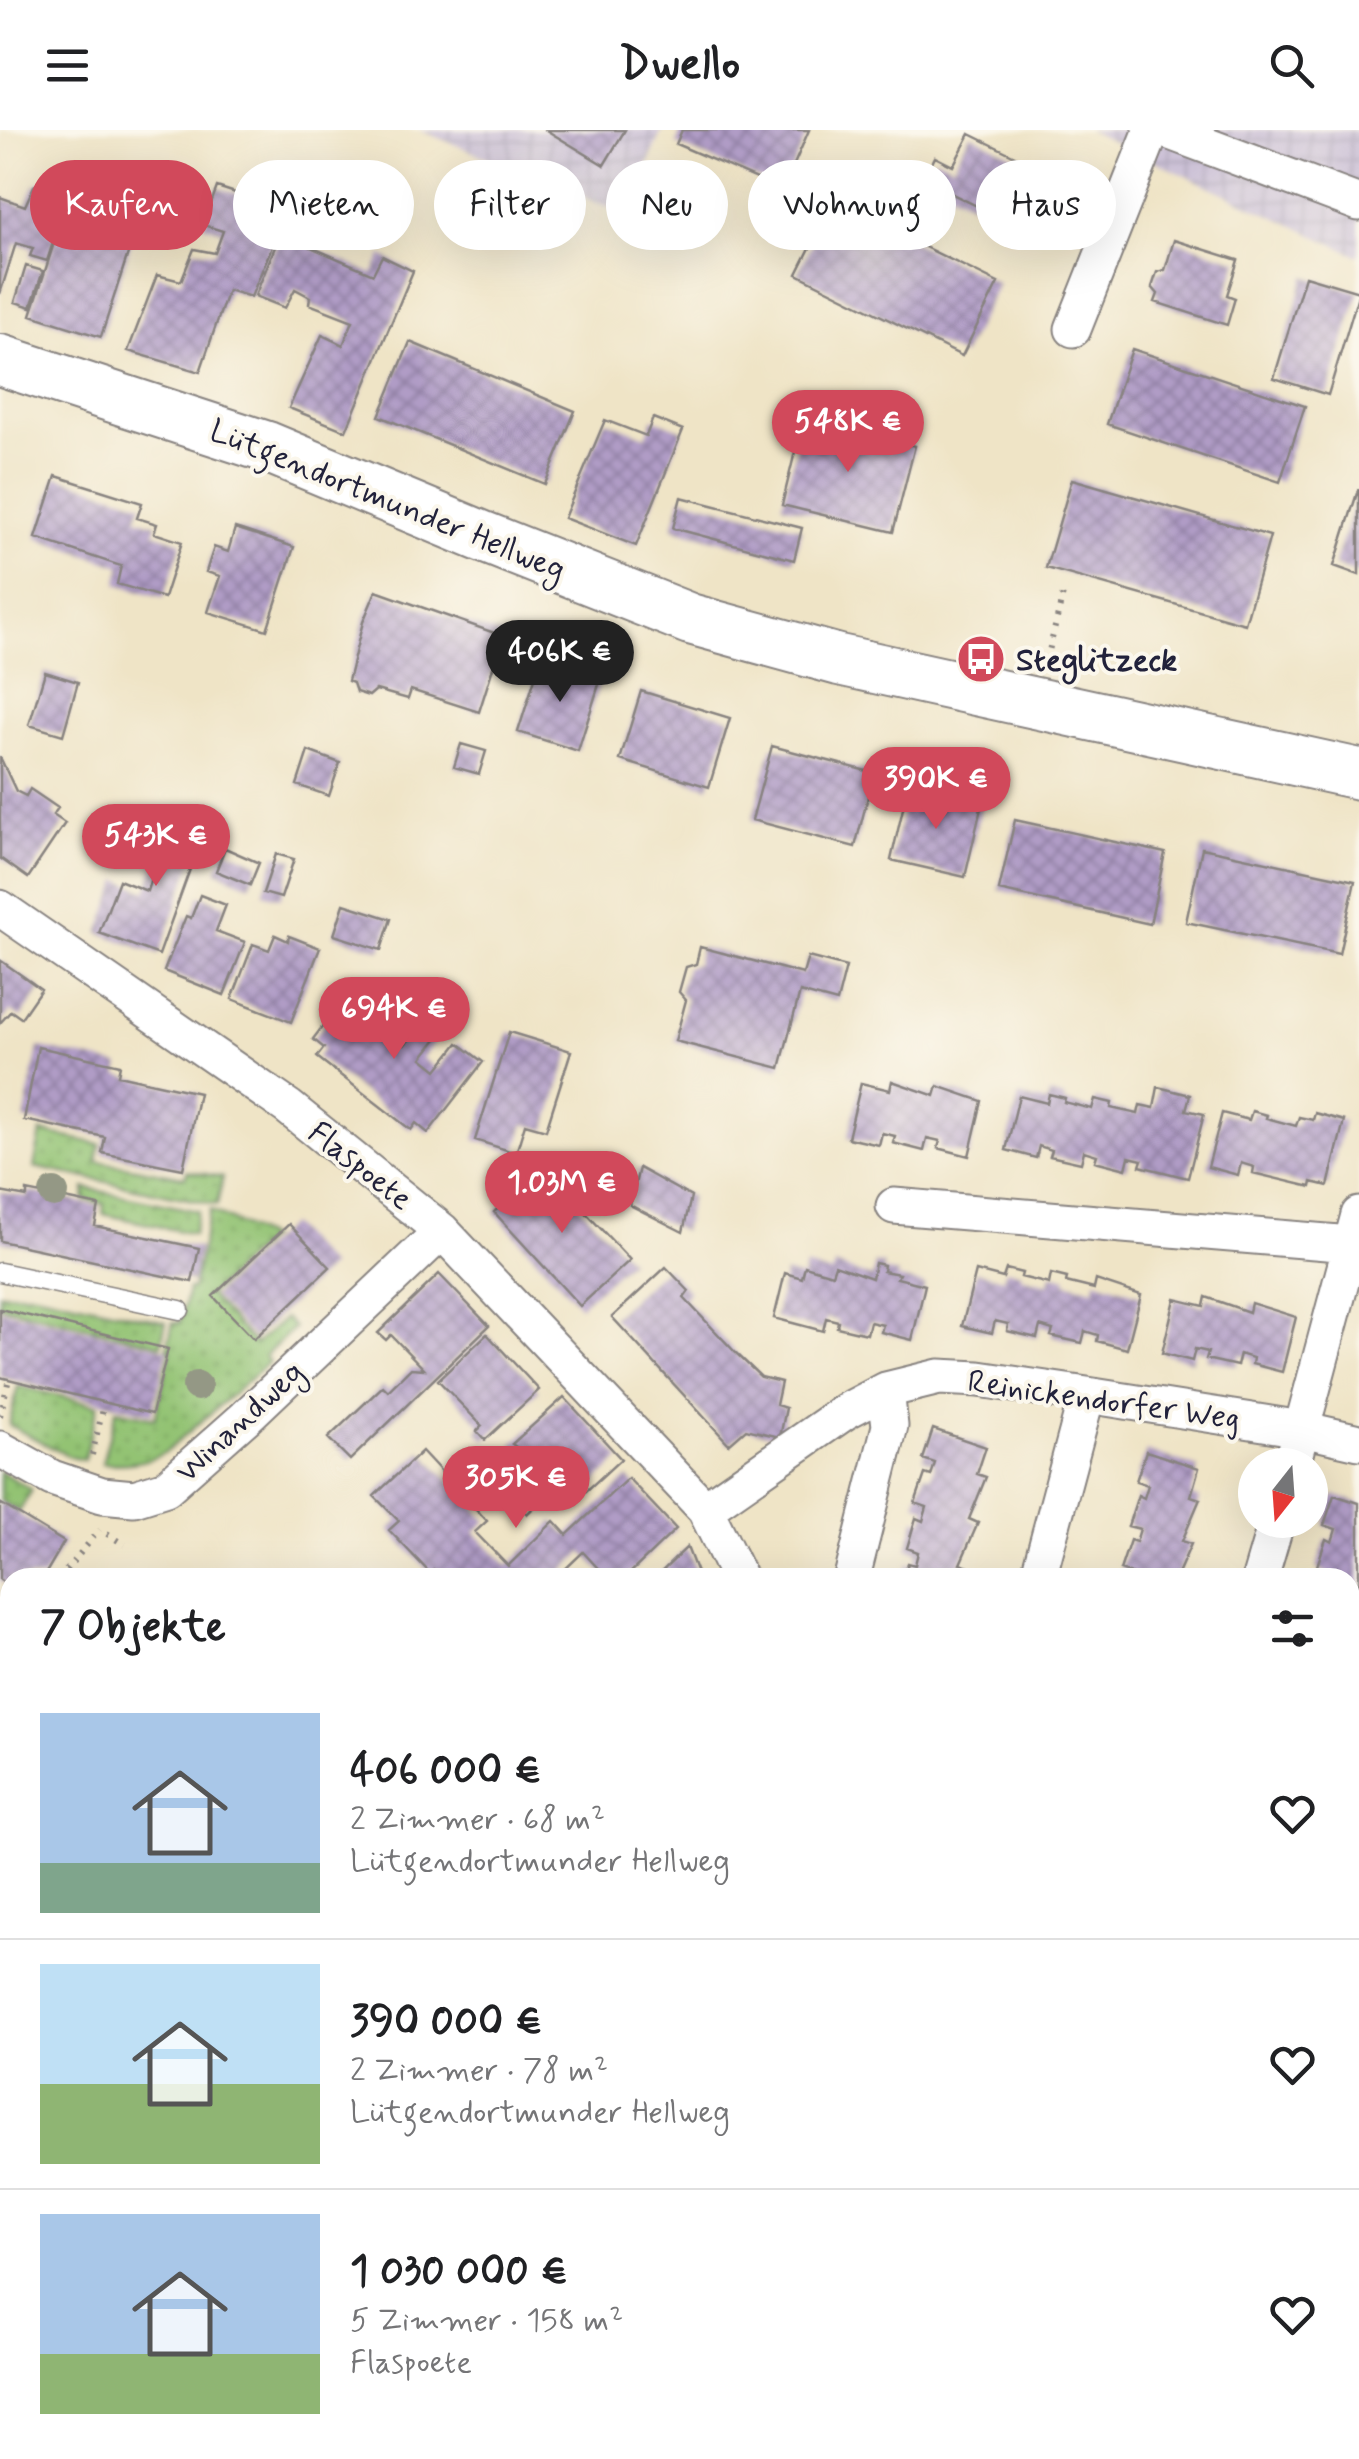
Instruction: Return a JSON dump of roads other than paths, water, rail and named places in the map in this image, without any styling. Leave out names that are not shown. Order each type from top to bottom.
[{"type":"main road","name":"Lütgendortmunder Hellweg","points":[[0,360],[268,447],[690,619],[839,660],[1359,774]]},
{"type":"street","points":[[1073,329],[1152,130]]},
{"type":"street","points":[[1165,130],[1359,203]]},
{"type":"street","name":"Flaspoete","points":[[0,908],[288,1108],[442,1231],[705,1509],[734,1568]]},
{"type":"street","points":[[894,1206],[1355,1230],[1297,1448]]},
{"type":"street","name":"Winandweg","points":[[0,1449],[52,1478],[102,1495],[134,1498],[166,1488],[442,1231]]},
{"type":"street","name":"Reinickendorfer Weg","points":[[705,1509],[846,1411],[886,1390],[939,1377],[979,1379],[1302,1428],[1359,1442]]},
{"type":"street","points":[[854,1568],[890,1426],[886,1390]]},
{"type":"street","points":[[1041,1568],[1087,1395]]},
{"type":"street","points":[[1263,1568],[1271,1538]]},
{"type":"lane","points":[[0,1272],[180,1310]]},
{"type":"place","name":"Steglitzeck","points":[[981,659]]}]
